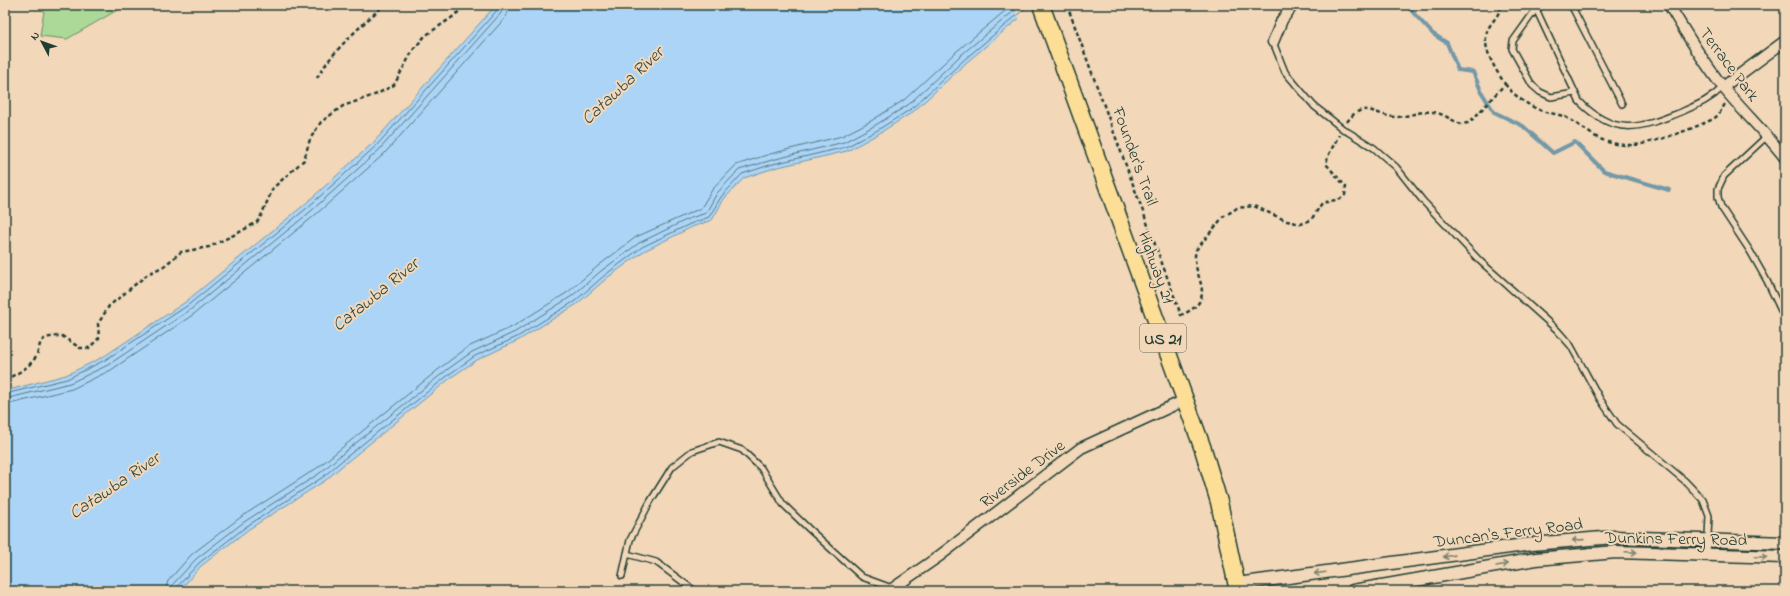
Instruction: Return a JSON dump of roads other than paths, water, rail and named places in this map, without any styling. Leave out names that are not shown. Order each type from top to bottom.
[{"type":"main road","name":"Highway 21","points":[[1041,5],[1212,476],[1238,588]]},
{"type":"street","points":[[1273,42],[1282,20],[1292,5]]},
{"type":"street","name":"Terrace Park","points":[[1669,5],[1697,52],[1723,88],[1768,136],[1785,158]]},
{"type":"street","points":[[1723,88],[1785,41]]},
{"type":"street","name":"Riverside Drive","points":[[891,590],[938,557],[1081,448],[1185,400]]},
{"type":"street","name":"Duncan's Ferry Road","points":[[1238,588],[1532,544],[1614,538],[1708,539],[1785,543]]},
{"type":"street","name":"Dunkins Ferry Road","points":[[1353,591],[1536,559],[1616,552],[1707,554],[1785,558]]},
{"type":"lane","points":[[1544,5],[1533,7],[1513,42],[1512,49],[1532,84],[1540,92],[1551,97],[1575,93]]},
{"type":"lane","points":[[1571,5],[1622,104]]},
{"type":"lane","points":[[1533,7],[1579,101],[1589,112],[1605,122],[1619,126],[1639,127],[1656,122],[1711,99],[1723,88]]},
{"type":"lane","points":[[1273,42],[1285,72],[1314,106],[1343,129],[1374,148],[1396,167],[1423,201],[1480,261],[1557,330],[1571,346],[1600,399],[1617,424],[1685,481],[1703,500],[1709,516],[1707,554]]},
{"type":"lane","points":[[1768,136],[1724,176],[1718,189],[1718,197],[1721,207],[1750,251],[1767,281],[1785,319]]},
{"type":"lane","points":[[622,576],[630,540],[650,502],[672,467],[692,451],[719,442],[742,450],[761,468],[783,504],[809,529],[862,576],[891,590]]},
{"type":"lane","points":[[627,554],[656,562],[695,591]]},
{"type":"water","name":"Catawba River","points":[[496,5],[1035,5],[967,62],[913,112],[847,151],[774,168],[744,178],[724,199],[712,220],[692,227],[644,251],[607,278],[577,304],[519,340],[477,360],[453,376],[326,480],[249,529],[201,566],[179,591],[5,591],[5,391],[66,375],[103,357],[184,303],[304,205],[373,143]]},
{"type":"waterway","points":[[1406,5],[1433,34],[1447,43],[1458,70],[1473,72],[1482,93],[1494,112],[1523,126],[1553,153],[1575,142],[1604,171],[1669,190]]}]
